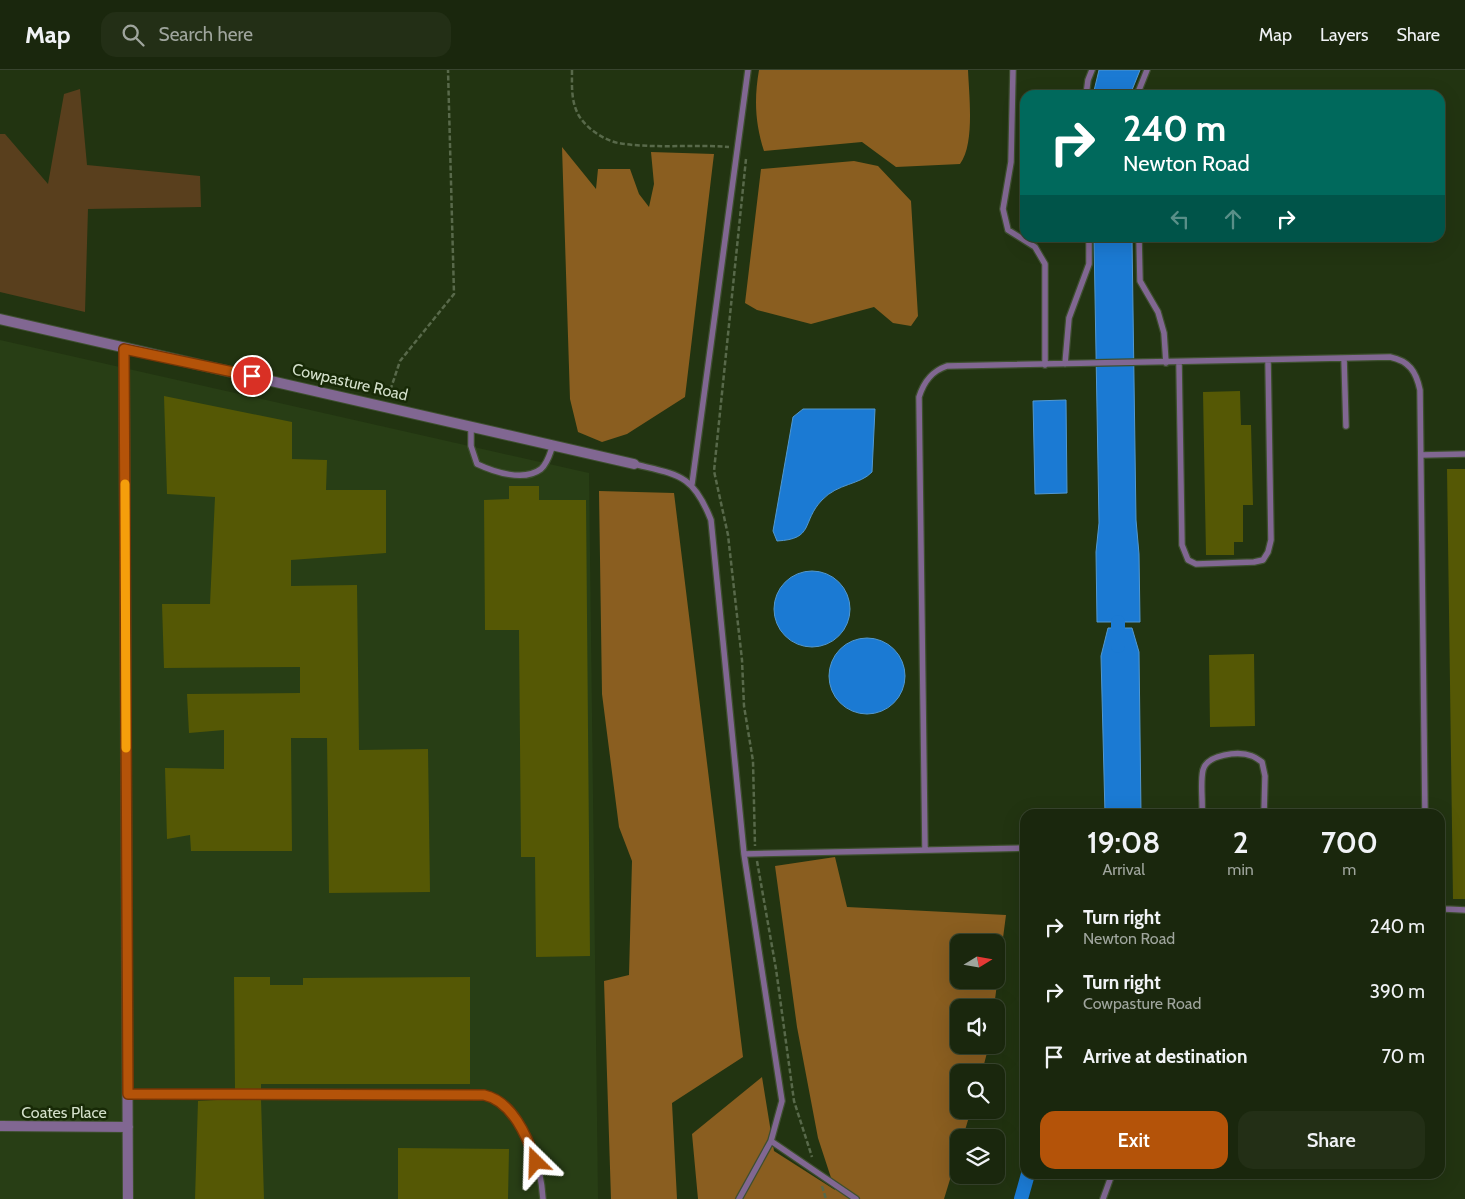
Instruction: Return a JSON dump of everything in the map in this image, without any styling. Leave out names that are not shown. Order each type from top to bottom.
[{"type":"street","name":"Cowpasture Road","points":[[0,319],[124,349],[386,406],[634,464]]},
{"type":"street","points":[[124,349],[128,1199]]},
{"type":"street","name":"Coates Place","points":[[0,1126],[128,1127]]},
{"type":"lane","points":[[692,484],[748,70]]},
{"type":"lane","points":[[1013,70],[1011,162],[1003,209],[1008,230],[1020,238]]},
{"type":"lane","points":[[1087,90],[1092,70]]},
{"type":"lane","points":[[1139,90],[1147,70]]},
{"type":"lane","points":[[1027,242],[1035,247],[1045,264],[1045,365]]},
{"type":"lane","points":[[1065,364],[1069,318],[1089,264],[1089,242]]},
{"type":"lane","points":[[1139,242],[1140,281],[1160,319],[1164,333],[1166,362]]},
{"type":"lane","points":[[925,849],[919,397],[923,384],[936,370],[947,366],[1390,357],[1399,359],[1413,369],[1420,390],[1425,809]]},
{"type":"lane","points":[[1344,358],[1346,426]]},
{"type":"lane","points":[[1179,362],[1182,545],[1188,560],[1196,564],[1254,562],[1263,560],[1268,552],[1270,540],[1268,360]]},
{"type":"lane","points":[[472,426],[471,446],[477,464],[494,472],[525,475],[541,470],[548,461],[553,445]]},
{"type":"lane","points":[[1421,455],[1465,454]]},
{"type":"lane","points":[[634,464],[669,472],[692,484],[704,503],[711,520],[744,854],[782,1101],[770,1141],[739,1199]]},
{"type":"lane","points":[[1202,809],[1203,769],[1208,761],[1222,755],[1233,754],[1251,755],[1262,762],[1264,809]]},
{"type":"lane","points":[[744,854],[1020,848]]},
{"type":"lane","points":[[1445,909],[1465,910]]},
{"type":"lane","points":[[128,1094],[472,1094],[492,1097],[507,1108],[531,1146],[540,1176],[543,1199]]},
{"type":"lane","points":[[770,1141],[856,1199]]},
{"type":"lane","points":[[1103,1199],[1110,1179]]},
{"type":"path","points":[[386,406],[400,361],[454,294],[448,70]]},
{"type":"path","points":[[572,70],[573,100],[577,112],[582,120],[600,136],[617,143],[738,149],[745,153],[747,163],[714,471],[728,535],[742,660],[744,706],[754,761],[756,853],[776,969],[794,1101],[826,1199]]},
{"type":"shaded area","points":[[759,70],[968,70],[970,119],[965,155],[960,164],[896,167],[862,142],[764,151],[756,111]]},
{"type":"shaded area","points":[[80,89],[87,165],[200,176],[201,207],[88,209],[85,312],[0,292],[0,134],[5,134],[48,184],[64,94]]},
{"type":"shaded area","points":[[562,147],[596,189],[598,169],[630,169],[639,194],[649,207],[654,184],[651,152],[714,154],[685,397],[627,434],[602,442],[578,432],[570,399]]},
{"type":"shaded area","points":[[854,161],[878,166],[911,201],[918,316],[911,326],[893,323],[874,307],[811,324],[757,310],[745,303],[761,169]]},
{"type":"shaded area","points":[[0,340],[589,473],[598,1199],[0,1199]]},
{"type":"shaded area","points":[[599,491],[674,493],[743,1057],[672,1103],[677,1199],[611,1199],[604,981],[629,975],[632,861],[619,827],[602,694]]},
{"type":"shaded area","points":[[835,857],[847,907],[1006,915],[1004,934],[950,934],[950,989],[996,989],[995,999],[950,999],[950,1054],[987,1054],[984,1064],[950,1064],[950,1119],[968,1119],[965,1129],[950,1129],[950,1179],[944,1199],[698,1199],[692,1134],[762,1077],[774,1151],[835,1190],[818,1138],[797,1027],[775,866]]},
{"type":"water","points":[[1099,70],[1140,70],[1132,90],[1094,90]]},
{"type":"water","points":[[1094,242],[1132,242],[1136,520],[1139,554],[1140,622],[1097,622],[1096,552],[1099,523]]},
{"type":"water","points":[[1066,400],[1067,493],[1035,494],[1033,401]]},
{"type":"water","points":[[803,409],[875,409],[872,472],[828,494],[811,515],[806,528],[797,537],[777,541],[773,531],[793,417]]},
{"type":"water","points":[[812,571],[827,574],[839,582],[847,594],[850,609],[847,624],[839,636],[827,644],[812,647],[797,644],[785,636],[777,624],[774,609],[777,594],[785,582],[797,574]]},
{"type":"water","points":[[1108,628],[1132,628],[1139,652],[1141,809],[1105,809],[1101,656]]},
{"type":"water","points":[[867,638],[882,641],[894,649],[902,661],[905,676],[902,691],[894,703],[882,711],[867,714],[852,711],[840,703],[832,691],[829,676],[832,661],[840,649],[852,641]]},
{"type":"building","points":[[1240,391],[1241,425],[1251,425],[1253,505],[1243,505],[1243,542],[1234,542],[1234,555],[1206,555],[1203,392]]},
{"type":"building","points":[[164,396],[292,422],[292,459],[327,460],[326,490],[386,490],[386,553],[291,560],[291,586],[357,585],[359,750],[428,749],[430,892],[329,893],[327,738],[291,738],[292,851],[191,851],[190,835],[167,839],[165,768],[224,769],[224,730],[189,733],[187,694],[300,693],[300,667],[164,668],[162,604],[210,604],[215,497],[167,494]]},
{"type":"building","points":[[1447,469],[1465,469],[1465,899],[1453,899]]},
{"type":"building","points":[[509,486],[539,486],[539,500],[586,500],[590,956],[536,957],[535,857],[521,857],[519,630],[485,630],[484,500],[509,499]]},
{"type":"building","points":[[1254,654],[1255,726],[1210,727],[1209,655]]},
{"type":"building","points":[[234,977],[270,977],[270,985],[303,985],[303,978],[470,977],[470,1084],[261,1084],[261,1089],[235,1089]]},
{"type":"building","points":[[261,1099],[264,1199],[195,1199],[198,1101]]},
{"type":"building","points":[[398,1148],[509,1149],[508,1199],[398,1199]]},
{"type":"waterway","points":[[1118,622],[1118,646]]},
{"type":"waterway","points":[[1021,1199],[1027,1179]]},
{"type":"slow traffic","points":[[125,484],[126,748]]},
{"type":"route","points":[[252,376],[124,349],[128,1094],[484,1095],[497,1099],[507,1108],[531,1146],[536,1162]]}]
